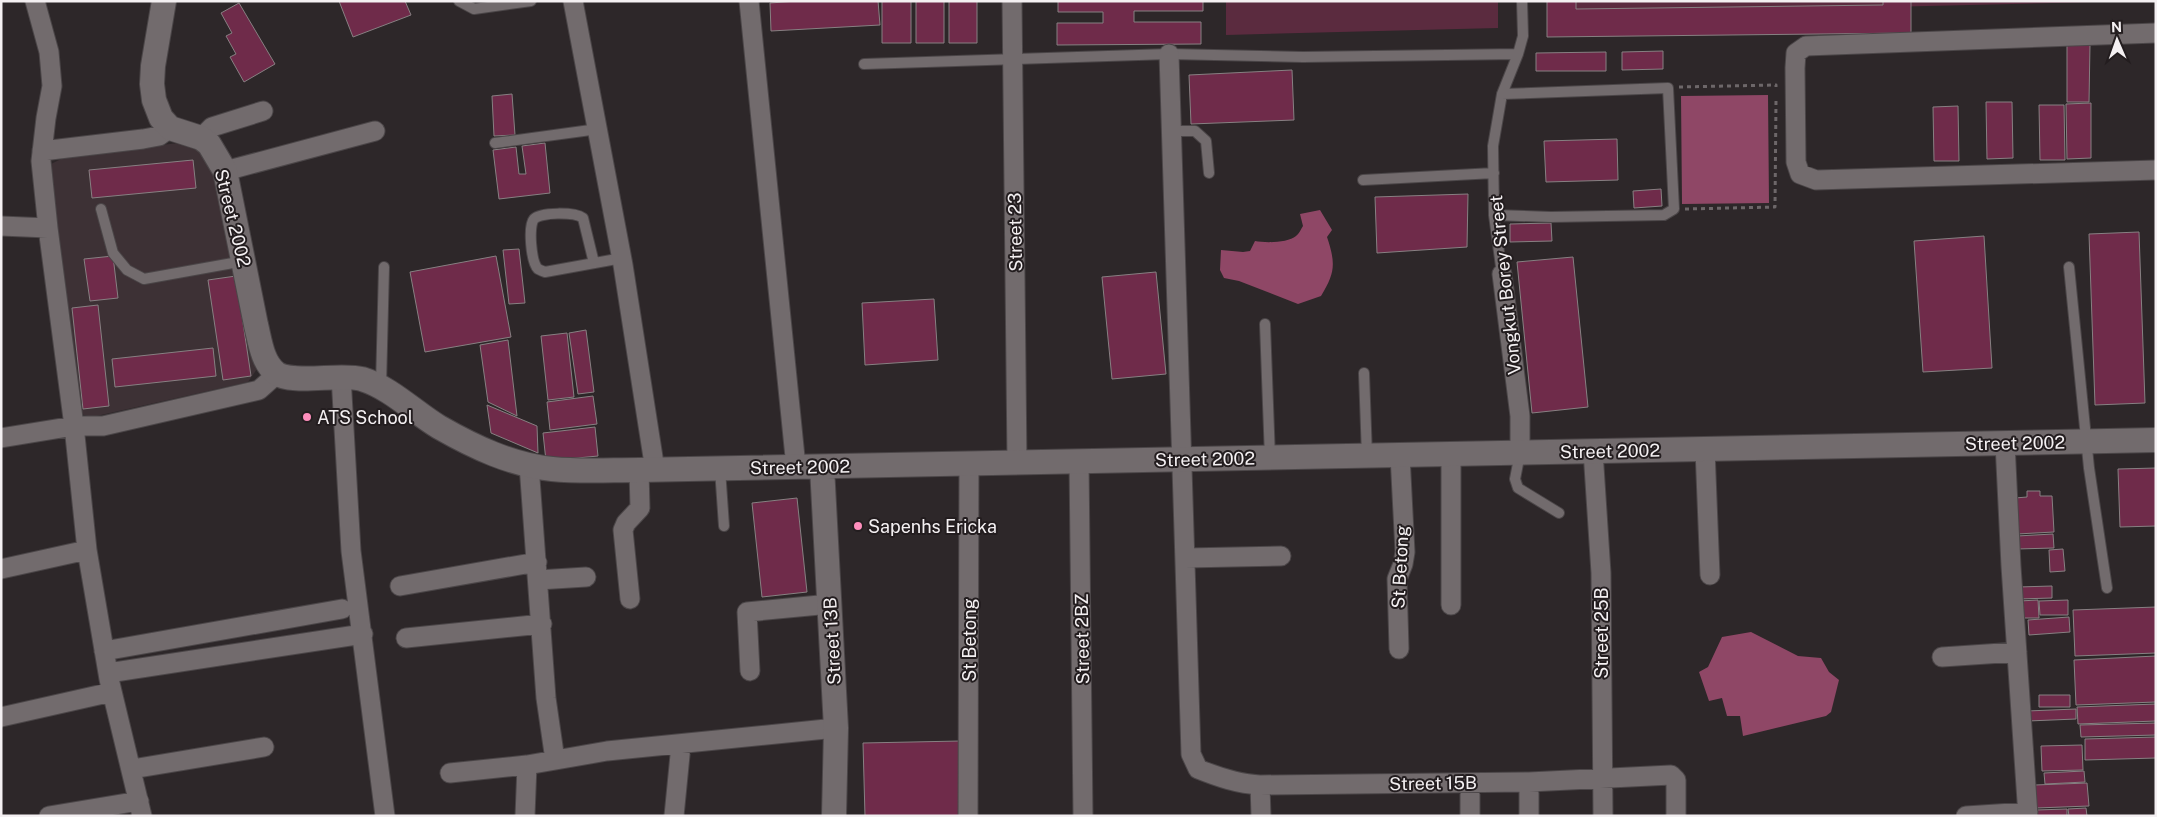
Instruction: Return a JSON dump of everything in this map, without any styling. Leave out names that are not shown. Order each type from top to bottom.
[{"type":"street","points":[[35,1],[49,52],[52,86],[42,151],[48,228],[88,550],[108,673],[141,809],[49,816]]},
{"type":"street","points":[[164,1],[152,66],[154,100],[161,118],[170,128],[201,138],[212,127],[262,111]]},
{"type":"street","points":[[573,1],[622,258],[647,470],[640,508],[626,523],[623,530],[630,600]]},
{"type":"street","points":[[749,1],[796,467]]},
{"type":"street","name":"Street 23","points":[[1012,1],[1018,463]]},
{"type":"street","points":[[2156,33],[1806,46],[1796,53],[1795,68],[1796,162],[1800,174],[1816,180],[2156,170]]},
{"type":"street","points":[[1169,54],[1185,558],[1281,556]]},
{"type":"street","points":[[42,151],[143,139],[159,136],[170,128]]},
{"type":"street","points":[[225,171],[375,132]]},
{"type":"street","name":"Street 2002","points":[[201,138],[209,144],[225,171],[262,349],[266,359],[277,374],[294,378],[341,376],[362,379],[381,387],[439,427],[492,453],[529,465],[553,469],[720,469],[2005,443],[2088,441],[2155,435]]},
{"type":"street","points":[[1,226],[48,228]]},
{"type":"street","name":"Vongkut Borey Street","points":[[1502,274],[1520,416],[1520,453]]},
{"type":"street","points":[[1,438],[74,426],[103,426],[258,390],[277,374]]},
{"type":"street","points":[[341,376],[351,551],[385,816]]},
{"type":"street","points":[[1966,816],[2028,814],[2005,443]]},
{"type":"street","points":[[1705,449],[1710,575]]},
{"type":"street","name":"Street 25B","points":[[1593,451],[1601,573],[1603,816]]},
{"type":"street","points":[[1451,454],[1451,605]]},
{"type":"street","name":"St Betong","points":[[1399,649],[1397,578],[1403,564],[1405,552],[1400,455]]},
{"type":"street","name":"Street 2BZ","points":[[1079,461],[1083,816]]},
{"type":"street","name":"St Betong","points":[[968,816],[969,464]]},
{"type":"street","points":[[529,465],[546,698],[555,760]]},
{"type":"street","name":"Street 13B","points":[[822,467],[836,728],[834,816]]},
{"type":"street","points":[[1,569],[88,550]]},
{"type":"street","name":"Street 15B","points":[[1185,558],[1191,754],[1198,769],[1216,777],[1246,784],[1260,785],[1529,782],[1671,775],[1676,780],[1676,816]]},
{"type":"street","points":[[400,586],[538,571],[586,577]]},
{"type":"street","points":[[750,671],[747,612],[830,604]]},
{"type":"street","points":[[104,651],[342,609]]},
{"type":"street","points":[[406,638],[542,624]]},
{"type":"street","points":[[108,673],[363,634]]},
{"type":"street","points":[[1942,657],[2017,652]]},
{"type":"street","points":[[1,717],[112,692]]},
{"type":"street","points":[[450,773],[527,765],[607,751],[836,728]]},
{"type":"street","points":[[674,816],[681,745]]},
{"type":"street","points":[[132,769],[264,747]]},
{"type":"street","points":[[525,816],[527,765]]},
{"type":"street","points":[[1529,782],[1529,816]]},
{"type":"street","points":[[1470,783],[1470,816]]},
{"type":"street","points":[[1260,785],[1261,816]]},
{"type":"lane","points":[[459,1],[474,9],[531,1]]},
{"type":"lane","name":"Vongkut Borey Street","points":[[1502,274],[1494,215],[1494,146],[1502,94],[1523,36],[1522,1]]},
{"type":"lane","points":[[864,64],[1169,54],[1303,57],[1518,54]]},
{"type":"lane","points":[[1494,215],[1551,217],[1664,215],[1674,209],[1668,88],[1502,94]]},
{"type":"lane","points":[[494,143],[598,129]]},
{"type":"lane","points":[[1171,131],[1195,131],[1206,141],[1208,173]]},
{"type":"lane","points":[[1363,180],[1494,173]]},
{"type":"lane","points":[[101,209],[113,253],[128,270],[144,278],[245,261]]},
{"type":"lane","points":[[594,263],[583,218],[579,215],[571,213],[539,216],[533,220],[530,229],[534,261],[538,269],[545,272],[622,258]]},
{"type":"lane","points":[[381,387],[384,266]]},
{"type":"lane","points":[[2070,266],[2088,441],[2089,468],[2107,588]]},
{"type":"lane","points":[[1265,324],[1270,458]]},
{"type":"lane","points":[[1364,373],[1367,456]]},
{"type":"lane","points":[[1520,453],[1515,479],[1518,488],[1559,513]]},
{"type":"lane","points":[[720,469],[724,526]]},
{"type":"path","points":[[1668,88],[1776,85],[1775,207],[1674,209]]},
{"type":"shaded area","points":[[1226,1],[1498,1],[1498,28],[1226,35]]},
{"type":"shaded area","points":[[1551,1],[2133,1],[1551,15]]},
{"type":"shaded area","points":[[1768,95],[1769,203],[1682,204],[1681,96]]},
{"type":"shaded area","points":[[196,141],[210,157],[257,369],[248,382],[92,417],[80,414],[75,402],[51,164],[67,156]]},
{"type":"shaded area","points":[[1320,210],[1332,230],[1327,237],[1333,261],[1329,281],[1321,296],[1298,304],[1239,281],[1224,278],[1220,270],[1221,250],[1250,251],[1255,241],[1276,242],[1288,240],[1298,234],[1303,226],[1300,214]]},
{"type":"shaded area","points":[[1751,632],[1798,656],[1821,658],[1829,672],[1839,680],[1831,712],[1826,716],[1743,736],[1740,716],[1727,716],[1722,698],[1709,701],[1699,672],[1708,667],[1722,637]]},
{"type":"building","points":[[339,1],[405,1],[411,15],[353,37]]},
{"type":"building","points":[[878,1],[880,25],[771,31],[770,3]]},
{"type":"building","points":[[882,1],[911,1],[911,43],[882,43]]},
{"type":"building","points":[[916,1],[944,1],[944,43],[916,43]]},
{"type":"building","points":[[949,1],[977,1],[977,43],[949,43]]},
{"type":"building","points":[[1058,1],[1203,1],[1203,11],[1134,11],[1134,22],[1201,22],[1201,44],[1057,45],[1057,23],[1103,23],[1103,12],[1058,12]]},
{"type":"building","points":[[1547,1],[1576,1],[1576,9],[1883,5],[1883,1],[1911,1],[1911,33],[1547,37]]},
{"type":"building","points":[[239,3],[275,64],[244,82],[230,57],[236,54],[226,36],[232,33],[221,13]]},
{"type":"building","points":[[2067,44],[2090,44],[2089,102],[2067,102]]},
{"type":"building","points":[[1663,51],[1663,69],[1622,70],[1622,52]]},
{"type":"building","points":[[1606,52],[1606,71],[1536,71],[1536,53]]},
{"type":"building","points":[[1292,70],[1294,120],[1191,124],[1189,75]]},
{"type":"building","points":[[512,94],[515,135],[494,136],[492,96]]},
{"type":"building","points":[[1986,102],[2012,102],[2013,158],[1987,159]]},
{"type":"building","points":[[2091,103],[2091,158],[2067,159],[2066,104]]},
{"type":"building","points":[[2039,105],[2064,105],[2065,160],[2040,160]]},
{"type":"building","points":[[1958,106],[1959,161],[1934,161],[1933,107]]},
{"type":"building","points":[[1617,139],[1618,180],[1546,182],[1544,141]]},
{"type":"building","points":[[545,143],[550,193],[499,199],[493,150],[516,147],[519,174],[526,174],[522,146]]},
{"type":"building","points":[[193,160],[196,188],[92,198],[89,170]]},
{"type":"building","points":[[1661,189],[1662,206],[1634,208],[1633,191]]},
{"type":"building","points":[[1468,194],[1467,247],[1377,253],[1375,197]]},
{"type":"building","points":[[1551,223],[1552,241],[1510,242],[1510,224]]},
{"type":"building","points":[[2139,232],[2145,403],[2095,405],[2089,234]]},
{"type":"building","points":[[1984,236],[1992,368],[1923,372],[1914,241]]},
{"type":"building","points":[[519,249],[525,303],[509,304],[503,250]]},
{"type":"building","points":[[113,256],[118,298],[90,301],[84,259]]},
{"type":"building","points":[[496,256],[511,337],[425,352],[410,272]]},
{"type":"building","points":[[1573,257],[1588,407],[1532,413],[1517,262]]},
{"type":"building","points":[[1156,272],[1166,374],[1112,379],[1102,277]]},
{"type":"building","points":[[236,276],[251,376],[223,380],[208,280]]},
{"type":"building","points":[[934,299],[938,360],[865,365],[862,303]]},
{"type":"building","points":[[98,305],[109,406],[83,409],[72,308]]},
{"type":"building","points":[[586,330],[594,392],[578,394],[569,333]]},
{"type":"building","points":[[567,333],[574,397],[548,400],[541,336]]},
{"type":"building","points":[[508,340],[517,416],[488,402],[480,345]]},
{"type":"building","points":[[213,348],[216,376],[115,387],[112,359]]},
{"type":"building","points":[[593,396],[597,424],[550,430],[547,402]]},
{"type":"building","points":[[487,405],[537,426],[538,453],[491,433]]},
{"type":"building","points":[[595,427],[598,456],[546,461],[543,433]]},
{"type":"building","points":[[2156,468],[2156,526],[2120,527],[2118,469]]},
{"type":"building","points":[[2027,491],[2040,491],[2040,496],[2052,496],[2054,532],[2017,534],[2015,498],[2027,497]]},
{"type":"building","points":[[797,498],[807,592],[762,597],[752,503]]},
{"type":"building","points":[[2053,534],[2054,548],[2017,549],[2017,536]]},
{"type":"building","points":[[2063,549],[2065,571],[2050,572],[2049,550]]},
{"type":"building","points":[[2052,586],[2052,598],[2019,599],[2018,587]]},
{"type":"building","points":[[2038,600],[2039,618],[2020,618],[2019,601]]},
{"type":"building","points":[[2068,600],[2068,615],[2040,615],[2039,601]]},
{"type":"building","points":[[2156,607],[2156,653],[2075,656],[2073,610]]},
{"type":"building","points":[[2069,617],[2070,632],[2029,635],[2028,620]]},
{"type":"building","points":[[2156,656],[2156,702],[2076,705],[2074,660]]},
{"type":"building","points":[[2039,695],[2070,695],[2070,707],[2039,707]]},
{"type":"building","points":[[2156,704],[2156,721],[2078,724],[2077,707]]},
{"type":"building","points":[[2076,709],[2076,719],[2028,721],[2027,711]]},
{"type":"building","points":[[2156,723],[2156,735],[2081,737],[2080,725]]},
{"type":"building","points":[[2156,737],[2156,758],[2085,760],[2085,739]]},
{"type":"building","points":[[960,741],[962,816],[865,816],[863,743]]},
{"type":"building","points":[[2082,745],[2083,770],[2042,771],[2041,746]]},
{"type":"building","points":[[2084,771],[2085,782],[2045,784],[2044,773]]},
{"type":"building","points":[[2087,783],[2089,806],[2036,808],[2035,785]]},
{"type":"building","points":[[2086,808],[2087,816],[2069,816],[2068,809]]},
{"type":"building","points":[[2067,809],[2067,816],[2037,816],[2036,810]]},
{"type":"place","name":"ATS School","points":[[307,417]]},
{"type":"place","name":"Sapenhs Ericka","points":[[858,526]]}]
